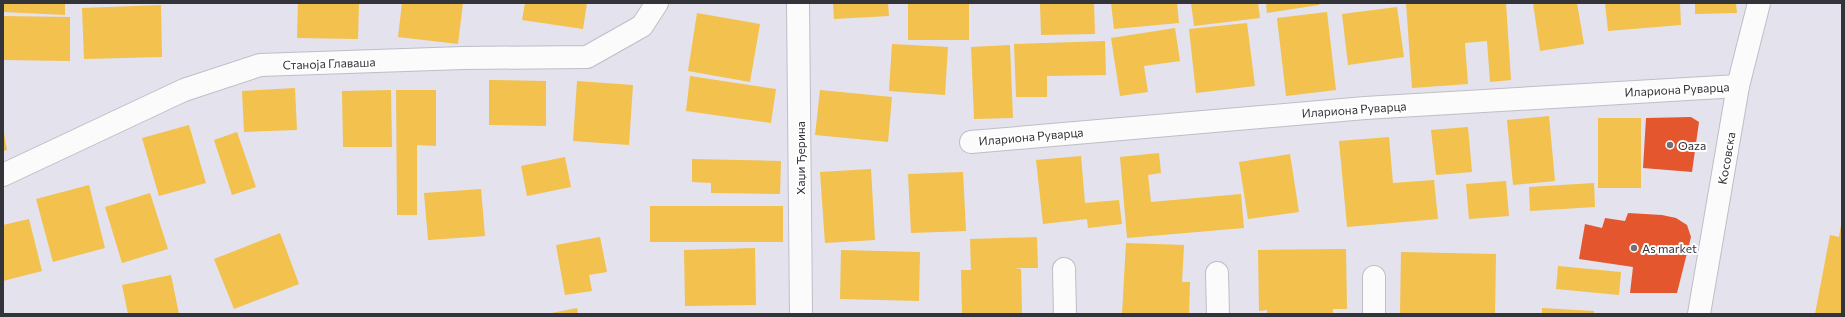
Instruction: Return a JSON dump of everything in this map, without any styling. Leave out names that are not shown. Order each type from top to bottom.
[{"type":"street","name":"Станоја Главаша","points":[[3,175],[184,90],[260,65],[463,58],[587,57],[642,26],[657,3]]},
{"type":"street","name":"Хаџи Ђерина","points":[[798,3],[801,314]]},
{"type":"street","name":"Косовска","points":[[1699,314],[1738,86],[1759,3]]},
{"type":"street","name":"Илариона Руварца","points":[[971,142],[1365,108],[1738,86]]},
{"type":"street","points":[[1064,269],[1065,314]]},
{"type":"street","points":[[1217,273],[1218,314]]},
{"type":"street","points":[[1374,277],[1374,314]]},
{"type":"building: Homes","points":[[3,3],[65,3],[65,15],[3,12]]},
{"type":"building: Homes","points":[[298,3],[359,3],[358,39],[297,38]]},
{"type":"building: Homes","points":[[402,3],[463,3],[458,44],[398,37]]},
{"type":"building: Homes","points":[[525,3],[587,3],[583,29],[522,20]]},
{"type":"building: Homes","points":[[833,3],[888,3],[889,16],[834,19]]},
{"type":"building: Homes","points":[[908,3],[969,3],[969,40],[908,40]]},
{"type":"building: Homes","points":[[1040,3],[1094,3],[1095,34],[1041,35]]},
{"type":"building: Homes","points":[[1111,3],[1177,3],[1179,23],[1114,29]]},
{"type":"building: Homes","points":[[1191,3],[1258,3],[1260,18],[1194,26]]},
{"type":"building: Homes","points":[[1266,3],[1319,3],[1319,5],[1267,13]]},
{"type":"building: Homes","points":[[1406,3],[1506,3],[1511,80],[1490,82],[1487,41],[1465,43],[1468,84],[1412,88]]},
{"type":"building: Homes","points":[[1533,3],[1577,3],[1584,44],[1540,51]]},
{"type":"building: Homes","points":[[1605,3],[1680,3],[1681,25],[1608,31]]},
{"type":"building: Homes","points":[[1695,3],[1736,3],[1737,13],[1695,14]]},
{"type":"building: Homes","points":[[161,5],[162,57],[84,59],[82,8]]},
{"type":"building: Homes","points":[[1397,7],[1404,57],[1348,65],[1342,14]]},
{"type":"building: Homes","points":[[1327,12],[1336,90],[1286,96],[1277,18]]},
{"type":"building: Homes","points":[[697,13],[760,24],[750,82],[688,71]]},
{"type":"building: Homes","points":[[3,16],[70,17],[70,61],[3,60]]},
{"type":"building: Homes","points":[[1247,23],[1255,86],[1196,93],[1189,29]]},
{"type":"building: Homes","points":[[1175,28],[1180,61],[1144,66],[1148,92],[1120,96],[1111,38]]},
{"type":"building: Homes","points":[[1105,41],[1106,75],[1047,76],[1047,97],[1016,97],[1014,44]]},
{"type":"building: Homes","points":[[892,44],[948,47],[945,95],[889,91]]},
{"type":"building: Homes","points":[[1010,45],[1013,118],[974,119],[971,47]]},
{"type":"building: Homes","points":[[690,76],[776,89],[771,123],[686,111]]},
{"type":"building: Homes","points":[[489,80],[546,81],[546,126],[489,125]]},
{"type":"building: Homes","points":[[577,81],[633,85],[629,145],[573,141]]},
{"type":"building: Homes","points":[[295,88],[297,130],[244,132],[242,91]]},
{"type":"building: Homes","points":[[391,90],[392,147],[343,147],[342,91]]},
{"type":"building: Homes","points":[[396,90],[436,90],[436,146],[417,145],[417,215],[397,215]]},
{"type":"building: Homes","points":[[820,90],[892,97],[888,142],[815,135]]},
{"type":"building: Homes","points":[[1549,116],[1555,181],[1513,185],[1507,120]]},
{"type":"building: Homes","points":[[1598,118],[1641,118],[1641,188],[1598,188]]},
{"type":"building: Homes","points":[[189,125],[206,183],[159,196],[142,138]]},
{"type":"building: Homes","points":[[1468,127],[1472,172],[1436,175],[1431,130]]},
{"type":"building: Homes","points":[[3,128],[7,150],[3,151]]},
{"type":"building: Homes","points":[[237,132],[256,187],[232,195],[214,140]]},
{"type":"building: Homes","points":[[1389,137],[1393,183],[1434,180],[1438,219],[1347,227],[1339,141]]},
{"type":"building: Homes","points":[[1159,153],[1161,173],[1148,175],[1151,202],[1241,194],[1244,228],[1127,238],[1120,157]]},
{"type":"building: Homes","points":[[1290,154],[1299,212],[1248,219],[1239,162]]},
{"type":"building: Homes","points":[[1081,156],[1085,203],[1119,200],[1122,224],[1088,228],[1087,219],[1043,224],[1036,160]]},
{"type":"building: Homes","points":[[565,157],[571,187],[527,196],[521,166]]},
{"type":"building: Homes","points":[[692,159],[781,161],[780,194],[711,193],[711,183],[692,182]]},
{"type":"building: Homes","points":[[871,169],[875,240],[825,243],[820,172]]},
{"type":"building: Homes","points":[[963,172],[966,231],[911,233],[908,174]]},
{"type":"building: Homes","points":[[1506,181],[1509,216],[1469,219],[1466,184]]},
{"type":"building: Homes","points":[[1594,183],[1595,207],[1530,211],[1529,187]]},
{"type":"building: Homes","points":[[89,185],[105,248],[53,262],[36,199]]},
{"type":"building: Homes","points":[[481,189],[485,236],[428,240],[424,193]]},
{"type":"building: Homes","points":[[150,193],[168,249],[122,263],[105,207]]},
{"type":"building: Homes","points":[[650,206],[783,206],[783,242],[650,242]]},
{"type":"building: Homes","points":[[29,219],[42,271],[3,281],[3,225]]},
{"type":"building: Homes","points":[[1841,225],[1842,314],[1815,314],[1830,235],[1839,237]]},
{"type":"building: Homes","points":[[280,233],[299,284],[234,309],[214,259]]},
{"type":"building: Homes","points":[[600,237],[607,272],[589,275],[592,291],[565,295],[556,245]]},
{"type":"building: Homes","points":[[1037,237],[1038,268],[1015,268],[1021,269],[1022,314],[962,314],[961,270],[971,270],[970,239]]},
{"type":"building: Homes","points":[[1126,243],[1184,245],[1182,282],[1190,282],[1189,314],[1122,314]]},
{"type":"building: Homes","points":[[755,248],[756,305],[685,306],[684,250]]},
{"type":"building: Homes","points":[[1346,249],[1347,309],[1333,309],[1333,314],[1267,314],[1267,310],[1259,311],[1258,250]]},
{"type":"building: Homes","points":[[841,250],[920,252],[919,301],[840,299]]},
{"type":"building: Homes","points":[[1401,252],[1496,254],[1495,314],[1400,314]]},
{"type":"building: Homes","points":[[1558,266],[1621,272],[1619,295],[1556,289]]},
{"type":"building: Homes","points":[[171,275],[179,314],[128,314],[122,285]]},
{"type":"building: Homes","points":[[577,308],[578,314],[552,314],[552,313]]},
{"type":"building: Homes","points":[[1542,308],[1594,311],[1594,314],[1542,314]]},
{"type":"building: Shops","name":"Oaza","points":[[1691,117],[1699,122],[1692,172],[1643,168],[1646,118]]},
{"type":"building: Shops","name":"As market","points":[[1628,213],[1662,215],[1676,218],[1687,225],[1691,237],[1677,293],[1630,293],[1633,267],[1579,259],[1585,224],[1602,228],[1605,218],[1625,221]]},
{"type":"place","name":"Oaza","points":[[1670,145]]},
{"type":"place","name":"As market","points":[[1634,248]]}]
